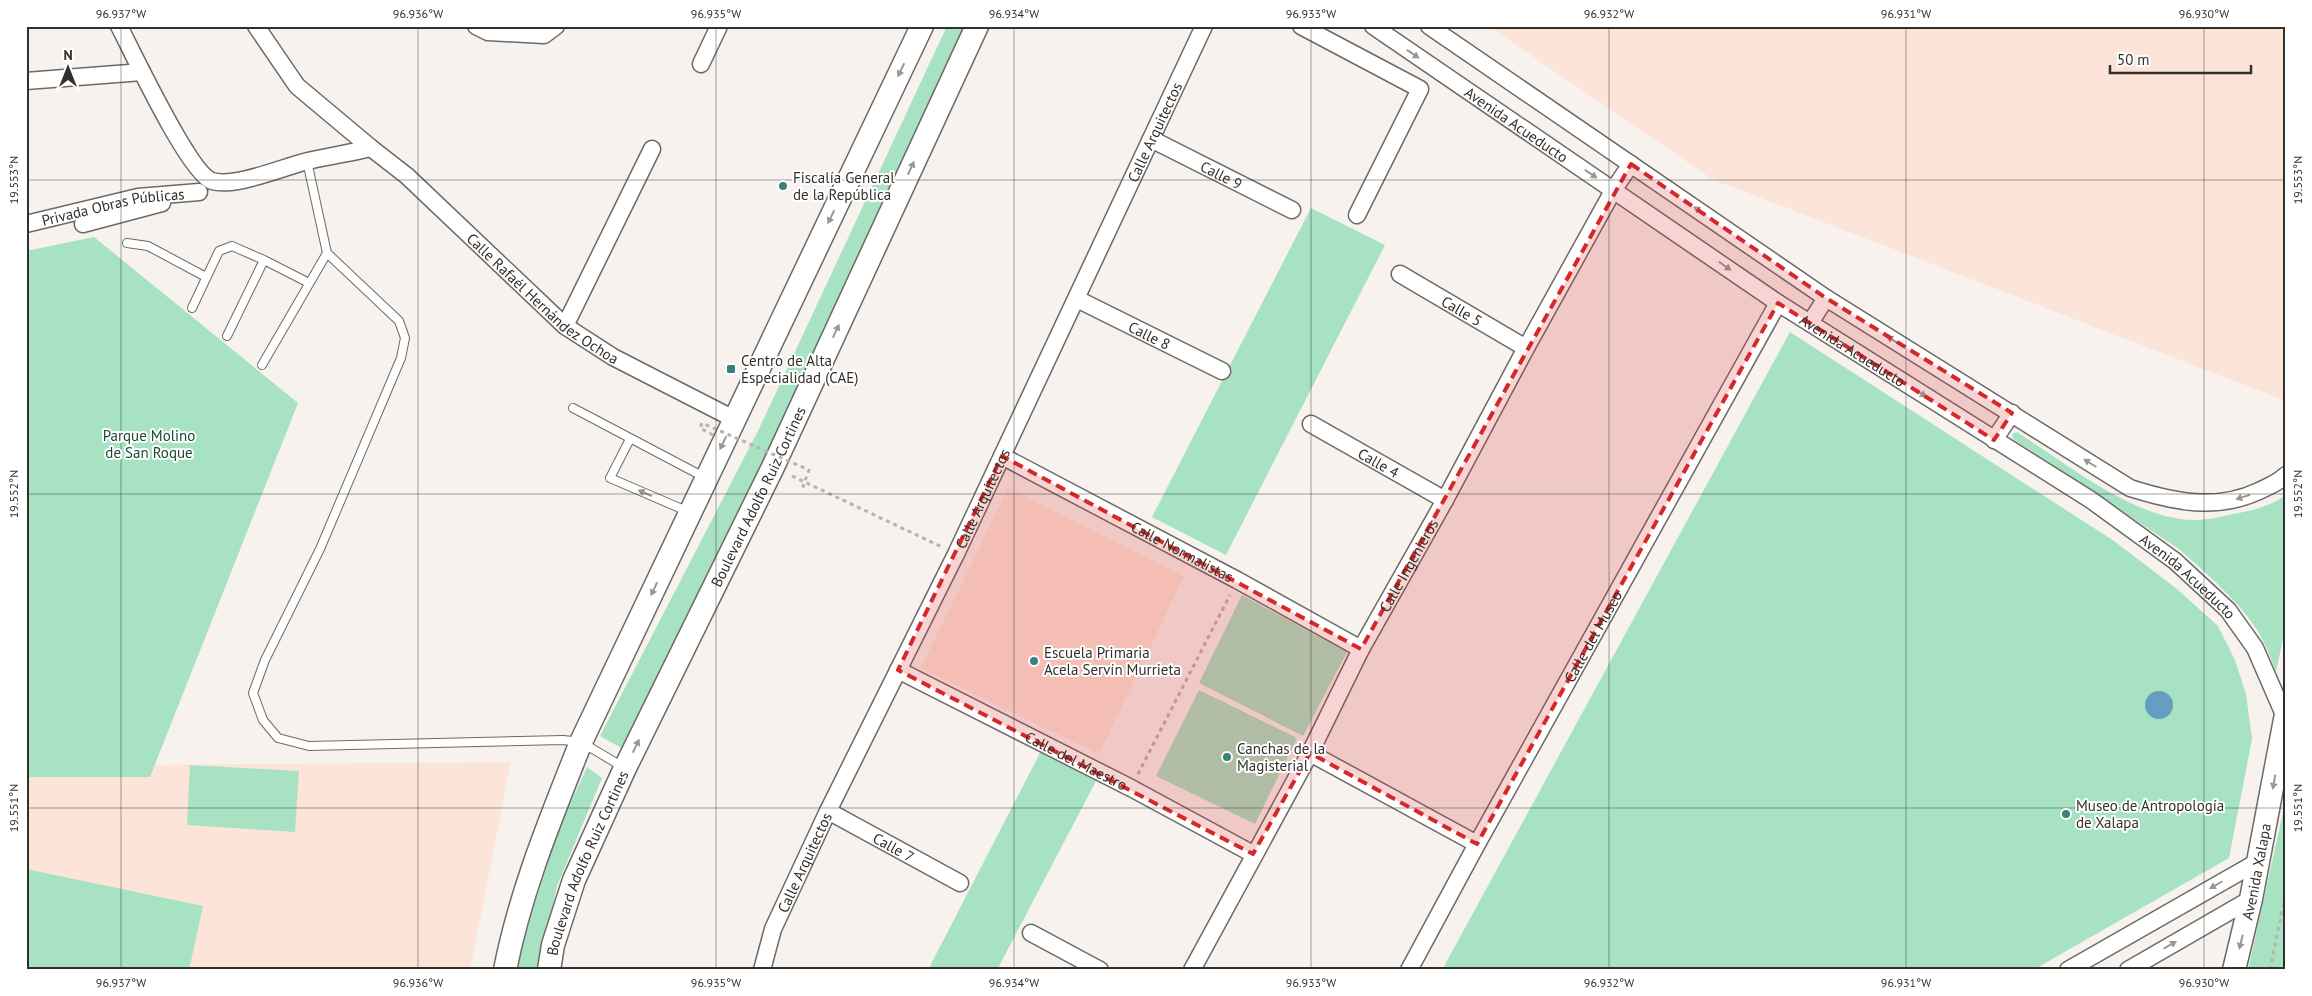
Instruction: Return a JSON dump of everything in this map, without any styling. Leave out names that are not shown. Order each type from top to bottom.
[{"type":"main road","points":[[505,970],[514,924],[534,861],[581,742],[922,26]]},
{"type":"main road","name":"Boulevard Adolfo Ruiz Cortines","points":[[549,970],[553,945],[574,880],[625,768],[773,467],[977,26]]},
{"type":"main road","name":"Avenida Xalapa","points":[[2234,970],[2252,899],[2285,715]]},
{"type":"street","points":[[118,26],[194,165],[211,180],[229,183],[307,161],[372,148]]},
{"type":"street","name":"Calle Rafaél Hernández Ochoa","points":[[256,26],[267,45],[297,86],[407,176],[565,326],[613,357],[734,420]]},
{"type":"street","points":[[266,26],[267,45]]},
{"type":"street","points":[[476,26],[488,32],[544,34],[556,26]]},
{"type":"street","points":[[701,64],[719,26]]},
{"type":"street","name":"Calle Arquitectos","points":[[763,970],[773,929],[828,811],[956,554],[1204,26]]},
{"type":"street","points":[[1301,26],[1420,90],[1357,215]]},
{"type":"street","name":"Avenida Acueducto","points":[[1373,26],[1614,189],[1778,303],[2091,500],[2175,561],[2228,610],[2255,648],[2285,715]]},
{"type":"street","name":"Avenida Acueducto","points":[[1429,26],[1826,298],[2130,488],[2169,500],[2204,504],[2242,498],[2280,481],[2286,475]]},
{"type":"street","points":[[26,81],[142,72]]},
{"type":"street","name":"Calle 9","points":[[1151,139],[1292,210]]},
{"type":"street","points":[[565,326],[652,150]]},
{"type":"street","name":"Calle Ingenieros","points":[[1192,970],[1253,854],[1310,753],[1362,649],[1614,189],[1631,164]]},
{"type":"street","name":"Privada Obras Públicas","points":[[83,224],[199,192],[211,180]]},
{"type":"street","name":"Privada Obras Públicas","points":[[26,224],[138,197],[199,192]]},
{"type":"street","name":"Calle 5","points":[[1400,274],[1526,348]]},
{"type":"street","points":[[1810,323],[1826,298]]},
{"type":"street","name":"Calle 8","points":[[1077,299],[1222,371]]},
{"type":"street","name":"Calle del Museo","points":[[1409,970],[1778,303]]},
{"type":"street","points":[[1994,440],[2012,413]]},
{"type":"street","name":"Calle 4","points":[[1311,424],[1445,500]]},
{"type":"street","name":"Calle Normalistas","points":[[1002,456],[1237,580],[1362,649]]},
{"type":"street","name":"Calle del Maestro","points":[[898,670],[1131,788],[1253,854]]},
{"type":"street","points":[[1310,753],[1477,844]]},
{"type":"street","name":"Calle 7","points":[[828,811],[960,883]]},
{"type":"street","points":[[2068,970],[2259,861]]},
{"type":"street","points":[[2128,970],[2252,899]]},
{"type":"street","points":[[1031,933],[1100,970]]},
{"type":"lane","points":[[307,161],[326,253],[400,321],[405,338],[401,358],[320,549],[265,660],[253,693],[263,720],[278,738],[309,746],[534,740],[581,742],[625,768]]},
{"type":"lane","points":[[127,243],[148,246],[206,277]]},
{"type":"lane","points":[[192,308],[219,250],[232,246],[309,283]]},
{"type":"lane","points":[[262,365],[326,253]]},
{"type":"lane","points":[[226,336],[264,260]]},
{"type":"lane","points":[[573,408],[706,478]]},
{"type":"lane","points":[[630,439],[610,478],[690,512]]},
{"type":"path","points":[[714,434],[700,428],[702,423],[809,470],[803,486],[807,488],[812,486]]},
{"type":"path","points":[[773,467],[956,554]]},
{"type":"path","points":[[1131,788],[1237,580]]},
{"type":"path","points":[[2270,970],[2286,891]]},
{"type":"highlighted area","points":[[1631,164],[1826,298],[2012,413],[1994,440],[1778,303],[1477,844],[1310,753],[1253,854],[898,670],[1002,456],[1361,649]]},
{"type":"shaded area","points":[[1488,26],[2286,26],[2286,401],[1712,179]]},
{"type":"shaded area","points":[[1008,488],[1184,576],[1099,754],[921,668]]},
{"type":"shaded area","points":[[511,762],[470,970],[26,970],[26,766]]},
{"type":"green space","points":[[947,26],[967,26],[708,580],[623,749],[600,736],[758,431]]},
{"type":"green space","points":[[1311,208],[1385,245],[1226,555],[1152,517]]},
{"type":"green space","name":"Parque Molino de San Roque","points":[[94,237],[298,403],[150,777],[26,777],[26,251]]},
{"type":"green space","points":[[1790,332],[2114,541],[2177,589],[2218,626],[2235,660],[2246,694],[2252,739],[2229,858],[2033,970],[1442,970]]},
{"type":"green space","points":[[2017,432],[2117,496],[2138,507],[2180,519],[2200,520],[2261,508],[2286,495],[2286,624],[2276,672],[2264,642],[2251,621],[2211,578],[2179,549],[2013,439],[2012,434]]},
{"type":"green space","points":[[1242,595],[1347,652],[1303,736],[1199,683]]},
{"type":"green space","name":"Canchas de la Magisterial","points":[[1199,690],[1297,738],[1255,824],[1156,776]]},
{"type":"green space","points":[[1041,751],[1096,781],[997,970],[928,970]]},
{"type":"green space","points":[[190,765],[299,771],[295,832],[187,825]]},
{"type":"green space","points":[[587,767],[602,778],[557,886],[540,970],[515,970],[538,874]]},
{"type":"green space","points":[[2286,799],[2286,970],[2248,970]]},
{"type":"green space","points":[[26,869],[203,906],[189,970],[26,970]]},
{"type":"water","points":[[2159,691],[2169,695],[2173,705],[2169,715],[2159,719],[2149,715],[2145,705],[2149,695]]},
{"type":"place","name":"Fiscalía General de la República","points":[[783,186]]},
{"type":"place","name":"Centro de Alta Especialidad (CAE)","points":[[731,369]]},
{"type":"place","name":"Escuela Primaria Acela Servín Murrieta","points":[[1034,661]]},
{"type":"place","name":"Canchas de la Magisterial","points":[[1227,757]]},
{"type":"place","name":"Museo de Antropología de Xalapa","points":[[2066,814]]}]
